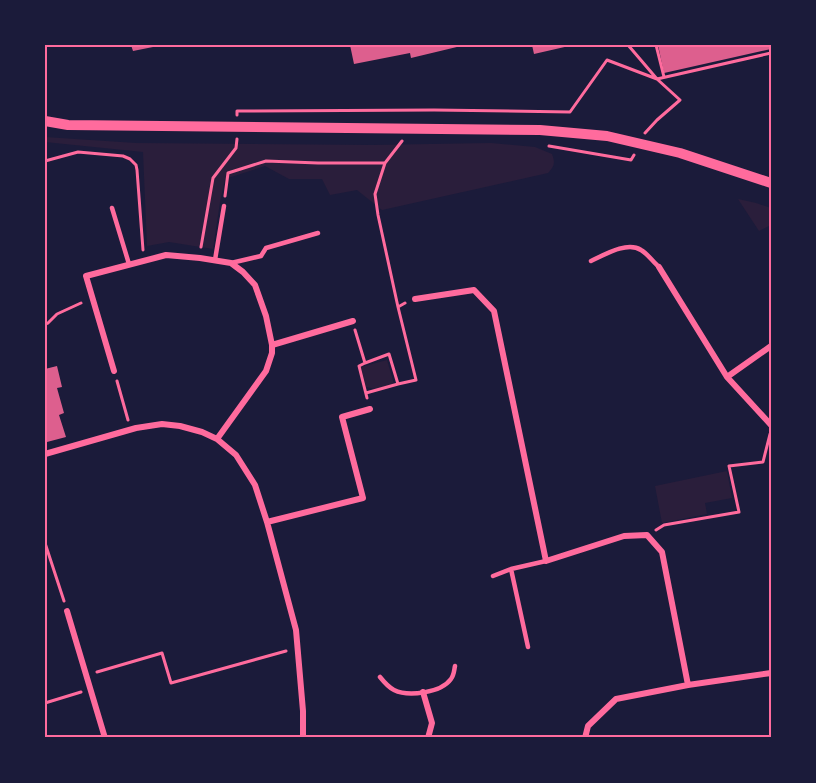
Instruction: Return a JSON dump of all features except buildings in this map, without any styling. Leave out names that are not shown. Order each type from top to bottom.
[{"type":"street","points":[[45,121],[68,125],[540,130],[607,136],[640,143],[680,153],[771,183]]},
{"type":"street","points":[[114,371],[86,276],[166,255],[231,263],[255,285],[266,316],[272,353],[266,371],[218,439]]},
{"type":"street","points":[[659,267],[727,377],[771,425]]},
{"type":"street","points":[[415,299],[474,290],[494,311],[546,561],[624,536],[647,536],[662,552],[688,685]]},
{"type":"street","points":[[272,345],[353,321]]},
{"type":"street","points":[[727,377],[771,346]]},
{"type":"street","points":[[267,522],[363,498],[342,417],[370,409]]},
{"type":"street","points":[[45,454],[136,428],[162,424],[202,432],[218,439],[236,455],[255,485],[296,630],[303,738]]},
{"type":"street","points":[[67,611],[105,738]]},
{"type":"street","points":[[585,738],[588,726],[616,699],[688,685],[771,673]]},
{"type":"street","points":[[423,692],[432,723],[428,738]]},
{"type":"lane","points":[[215,260],[224,206]]},
{"type":"lane","points":[[112,208],[129,264]]},
{"type":"lane","points":[[231,263],[261,256],[266,248],[318,233]]},
{"type":"lane","points":[[591,261],[629,247],[643,250],[659,267]]},
{"type":"lane","points":[[493,576],[510,569],[546,561]]},
{"type":"lane","points":[[510,569],[528,647]]},
{"type":"lane","points":[[380,677],[394,690],[423,692],[442,687],[449,682],[453,677],[455,666]]},
{"type":"path","points":[[628,45],[657,79],[771,53]]},
{"type":"path","points":[[656,45],[664,77]]},
{"type":"path","points":[[546,145],[631,160],[646,132],[680,100]]},
{"type":"path","points":[[366,393],[416,380],[375,194],[385,163],[402,141],[411,140]]},
{"type":"path","points":[[45,161],[78,152],[123,156],[130,159],[136,165],[137,170],[145,260]]},
{"type":"path","points":[[224,206],[228,173],[266,161],[385,163]]},
{"type":"path","points":[[398,306],[415,299]]},
{"type":"path","points":[[45,324],[57,314],[81,303]]},
{"type":"path","points":[[353,321],[365,363]]},
{"type":"path","points":[[370,409],[359,366],[389,354],[398,384]]},
{"type":"path","points":[[114,371],[129,420]]},
{"type":"path","points":[[647,536],[664,525],[739,512],[729,466],[763,462],[771,432]]},
{"type":"path","points":[[45,543],[67,611]]},
{"type":"path","points":[[86,675],[162,653],[171,683],[298,648]]},
{"type":"path","points":[[45,703],[90,689]]},
{"type":"shaded area","points":[[45,137],[136,143],[372,145],[491,143],[535,147],[552,154],[554,162],[548,173],[382,210],[357,190],[330,195],[322,179],[289,179],[265,166],[225,179],[213,249],[169,242],[147,246],[143,152],[45,142]]},
{"type":"shaded area","points":[[738,199],[771,208],[771,225],[759,231]]},
{"type":"shaded area","points":[[387,360],[394,384],[376,389],[366,387],[361,367]]},
{"type":"shaded area","points":[[727,471],[732,498],[705,503],[707,514],[662,523],[655,486]]}]
